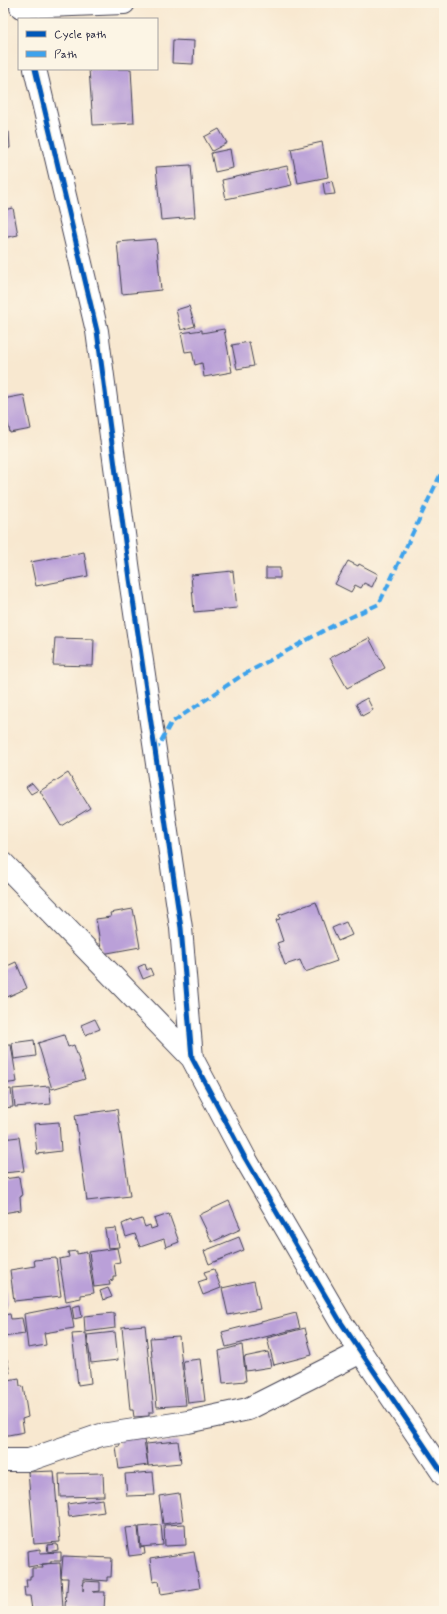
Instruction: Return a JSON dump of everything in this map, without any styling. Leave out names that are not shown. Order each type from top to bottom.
[{"type":"street","points":[[21,10],[124,3]]},
{"type":"street","points":[[35,70],[97,332],[131,587],[181,928],[192,1058]]},
{"type":"street","points":[[3,863],[192,1058],[249,1164],[340,1320],[444,1475]]},
{"type":"street","points":[[3,1460],[29,1460],[101,1435],[188,1422],[248,1409],[361,1352]]},
{"type":"building","points":[[173,40],[194,41],[193,64],[172,63]]},
{"type":"building","points":[[89,70],[131,70],[134,123],[93,125]]},
{"type":"building","points":[[219,129],[227,143],[212,151],[204,137]]},
{"type":"building","points":[[3,132],[9,132],[10,148],[3,149]]},
{"type":"building","points":[[322,142],[328,177],[298,183],[291,149]]},
{"type":"building","points":[[230,149],[233,168],[215,172],[211,153]]},
{"type":"building","points":[[191,165],[195,217],[161,220],[156,167]]},
{"type":"building","points":[[287,166],[292,185],[226,199],[222,180]]},
{"type":"building","points":[[332,181],[335,194],[325,195],[323,183]]},
{"type":"building","points":[[13,208],[18,235],[3,238],[3,210]]},
{"type":"building","points":[[156,239],[161,290],[122,294],[117,242]]},
{"type":"building","points":[[189,306],[195,326],[181,330],[176,310]]},
{"type":"building","points":[[224,329],[232,372],[204,377],[202,363],[195,365],[192,351],[185,352],[181,333],[202,330],[202,333]]},
{"type":"building","points":[[249,342],[254,366],[237,369],[232,345]]},
{"type":"building","points":[[24,395],[31,429],[10,433],[3,399]]},
{"type":"building","points":[[84,552],[88,576],[36,586],[31,562]]},
{"type":"building","points":[[348,561],[358,566],[359,564],[378,574],[372,587],[364,583],[361,588],[355,585],[351,592],[335,584]]},
{"type":"building","points":[[266,568],[280,568],[280,578],[266,578]]},
{"type":"building","points":[[233,571],[237,608],[194,612],[191,575]]},
{"type":"building","points":[[55,638],[94,639],[93,666],[53,665]]},
{"type":"building","points":[[369,638],[385,668],[347,688],[330,658]]},
{"type":"building","points":[[367,698],[373,710],[362,716],[356,704]]},
{"type":"building","points":[[68,773],[90,808],[61,826],[40,791]]},
{"type":"building","points":[[32,783],[38,790],[31,794],[26,787]]},
{"type":"building","points":[[316,902],[337,961],[305,972],[300,960],[285,965],[277,943],[283,941],[276,920],[280,919],[279,915]]},
{"type":"building","points":[[133,909],[140,947],[102,954],[96,919],[111,917],[110,913]]},
{"type":"building","points":[[346,922],[352,935],[338,941],[332,928]]},
{"type":"building","points":[[16,962],[27,988],[3,999],[3,968]]},
{"type":"building","points":[[145,964],[147,970],[150,968],[153,975],[143,979],[138,967]]},
{"type":"building","points":[[95,1019],[100,1029],[85,1035],[81,1025]]},
{"type":"building","points":[[64,1035],[68,1047],[74,1045],[85,1079],[52,1089],[38,1043]]},
{"type":"building","points":[[34,1040],[36,1056],[14,1059],[12,1043]]},
{"type":"building","points":[[3,1045],[11,1045],[17,1082],[3,1084]]},
{"type":"building","points":[[49,1086],[51,1104],[15,1107],[13,1089]]},
{"type":"building","points":[[11,1089],[13,1107],[3,1108],[3,1090]]},
{"type":"building","points":[[117,1109],[130,1196],[87,1201],[75,1115]]},
{"type":"building","points":[[59,1122],[61,1151],[37,1154],[34,1124]]},
{"type":"building","points":[[19,1137],[24,1171],[3,1173],[3,1139]]},
{"type":"building","points":[[19,1177],[22,1196],[20,1197],[21,1210],[3,1213],[3,1179]]},
{"type":"building","points":[[229,1201],[241,1229],[212,1242],[199,1215]]},
{"type":"building","points":[[169,1214],[179,1242],[166,1247],[164,1239],[140,1247],[135,1234],[126,1237],[122,1224],[131,1220],[132,1222],[142,1219],[145,1227],[150,1225],[151,1229],[157,1227],[154,1219]]},
{"type":"building","points":[[116,1228],[119,1247],[108,1248],[105,1229]]},
{"type":"building","points":[[239,1237],[244,1250],[209,1264],[204,1251]]},
{"type":"building","points":[[117,1248],[120,1262],[114,1263],[116,1277],[113,1277],[113,1280],[109,1281],[110,1285],[94,1287],[89,1252]]},
{"type":"building","points":[[77,1251],[77,1254],[87,1252],[94,1293],[81,1295],[81,1298],[66,1301],[59,1259],[69,1257],[68,1252]]},
{"type":"building","points":[[56,1258],[61,1296],[14,1301],[10,1270],[35,1266],[34,1260]]},
{"type":"building","points":[[4,1262],[7,1308],[3,1308]]},
{"type":"building","points":[[214,1269],[221,1288],[203,1295],[198,1282],[207,1279],[204,1272]]},
{"type":"building","points":[[254,1281],[260,1309],[228,1315],[222,1288]]},
{"type":"building","points":[[108,1288],[112,1297],[103,1300],[100,1291]]},
{"type":"building","points":[[70,1305],[74,1328],[44,1333],[46,1345],[28,1348],[24,1314]]},
{"type":"building","points":[[80,1305],[82,1317],[74,1319],[72,1307]]},
{"type":"building","points":[[114,1313],[115,1328],[85,1332],[84,1316]]},
{"type":"building","points":[[296,1313],[300,1328],[226,1347],[222,1332]]},
{"type":"building","points":[[10,1314],[11,1319],[22,1318],[25,1334],[3,1337],[3,1315]]},
{"type":"building","points":[[145,1325],[154,1412],[149,1412],[149,1416],[134,1417],[133,1410],[130,1410],[122,1327]]},
{"type":"building","points":[[305,1328],[312,1355],[274,1365],[267,1338]]},
{"type":"building","points":[[115,1332],[118,1360],[91,1363],[87,1335]]},
{"type":"building","points":[[86,1333],[91,1383],[78,1385],[72,1334]]},
{"type":"building","points":[[179,1336],[186,1405],[157,1407],[150,1338]]},
{"type":"building","points":[[242,1345],[246,1381],[223,1383],[219,1351]]},
{"type":"building","points":[[268,1352],[271,1367],[246,1371],[244,1357]]},
{"type":"building","points":[[7,1359],[10,1373],[3,1375],[3,1360]]},
{"type":"building","points":[[200,1359],[205,1401],[188,1403],[183,1361]]},
{"type":"building","points":[[19,1378],[20,1386],[23,1386],[28,1417],[22,1419],[24,1432],[3,1436],[3,1381]]},
{"type":"building","points":[[143,1434],[148,1465],[119,1469],[116,1447],[120,1446],[119,1438]]},
{"type":"building","points":[[178,1441],[181,1463],[148,1466],[146,1444]]},
{"type":"building","points":[[54,1471],[60,1542],[34,1544],[28,1472]]},
{"type":"building","points":[[153,1472],[155,1495],[127,1496],[125,1474]]},
{"type":"building","points":[[103,1473],[104,1496],[60,1497],[59,1474]]},
{"type":"building","points":[[179,1493],[183,1521],[163,1524],[159,1496]]},
{"type":"building","points":[[102,1499],[104,1512],[69,1517],[67,1504]]},
{"type":"building","points":[[185,1524],[186,1545],[165,1546],[164,1525]]},
{"type":"building","points":[[161,1525],[163,1545],[141,1547],[139,1527]]},
{"type":"building","points":[[138,1527],[140,1548],[144,1547],[145,1554],[129,1556],[125,1528]]},
{"type":"building","points":[[57,1544],[58,1550],[48,1552],[47,1545]]},
{"type":"building","points":[[40,1549],[40,1553],[61,1552],[61,1561],[51,1561],[51,1563],[28,1567],[27,1551]]},
{"type":"building","points":[[194,1552],[200,1588],[161,1594],[159,1581],[153,1582],[150,1559]]},
{"type":"building","points":[[63,1556],[112,1558],[111,1577],[107,1577],[107,1581],[83,1579],[83,1591],[84,1581],[100,1582],[100,1591],[93,1592],[105,1592],[104,1610],[65,1608],[68,1578],[61,1578]]},
{"type":"building","points":[[60,1563],[63,1608],[32,1610],[30,1596],[25,1596],[24,1587],[27,1587],[26,1579],[30,1579],[30,1576],[32,1576],[32,1568],[43,1568],[42,1564]]},
{"type":"marked path","points":[[155,752],[171,723],[241,676],[336,624],[379,604],[444,467]]},
{"type":"cycle path","points":[[35,70],[97,331],[130,579],[181,928],[192,1058],[245,1158],[340,1321],[444,1475]]}]
